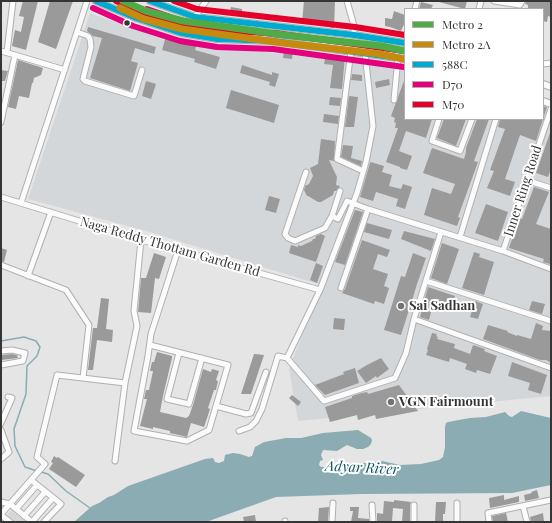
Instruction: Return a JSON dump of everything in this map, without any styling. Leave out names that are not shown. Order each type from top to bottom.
[{"type":"main road","points":[[96,1],[136,18],[181,33],[217,39],[274,41],[402,59]]},
{"type":"main road","points":[[150,1],[161,3],[196,17],[404,42]]},
{"type":"street","points":[[7,52],[12,1]]},
{"type":"street","points":[[21,203],[87,1]]},
{"type":"street","points":[[196,17],[206,1]]},
{"type":"street","points":[[347,1],[354,26],[354,35]]},
{"type":"street","points":[[494,1],[520,5],[522,1]]},
{"type":"street","points":[[77,32],[88,36],[90,39],[91,48],[83,79],[84,81],[134,96],[142,70]]},
{"type":"street","points":[[1,51],[64,70]]},
{"type":"street","points":[[351,51],[337,159],[363,171]]},
{"type":"street","points":[[287,358],[320,290],[353,204],[373,134],[365,53]]},
{"type":"street","points":[[1,122],[15,55]]},
{"type":"street","points":[[394,100],[402,59]]},
{"type":"street","name":"Inner Ring Road","points":[[503,251],[551,109]]},
{"type":"street","points":[[439,120],[432,141],[460,151],[472,120]]},
{"type":"street","points":[[460,237],[496,120]]},
{"type":"street","points":[[306,172],[285,234],[286,237],[295,240],[325,228],[332,216],[340,191]]},
{"type":"street","points":[[526,180],[551,188]]},
{"type":"street","name":"Naga Reddy Thottam Garden Rd","points":[[1,197],[141,240],[320,290]]},
{"type":"street","points":[[332,216],[338,219],[346,201],[503,251],[551,269]]},
{"type":"street","points":[[341,288],[368,209]]},
{"type":"street","points":[[28,276],[51,212]]},
{"type":"street","points":[[239,431],[250,427],[256,421],[267,394],[278,356],[287,358],[324,401],[395,378],[406,353],[414,319],[441,232]]},
{"type":"street","points":[[115,461],[125,383],[137,326],[134,311],[141,240]]},
{"type":"street","points":[[150,345],[228,365],[209,430],[187,440],[134,431],[151,334],[178,250]]},
{"type":"street","points":[[1,265],[66,290],[89,325],[82,378]]},
{"type":"street","points":[[426,281],[551,321]]},
{"type":"street","points":[[414,319],[551,368]]},
{"type":"street","points":[[1,351],[12,350],[25,353],[23,361],[1,365]]},
{"type":"street","points":[[179,353],[167,400],[188,404],[202,358]]},
{"type":"street","points":[[216,406],[246,414],[251,413],[266,372]]},
{"type":"street","points":[[10,522],[1,515],[45,464],[37,458],[57,376],[125,383]]},
{"type":"street","points":[[1,423],[12,398],[8,398]]},
{"type":"street","points":[[1,430],[9,452],[1,459]]},
{"type":"street","points":[[31,480],[60,504],[44,522]]},
{"type":"street","points":[[16,509],[37,485]]},
{"type":"street","points":[[24,516],[45,492]]},
{"type":"street","points":[[1,502],[10,504],[32,522],[53,498]]},
{"type":"street","points":[[490,522],[488,513],[551,500]]},
{"type":"street","points":[[332,522],[333,503]]},
{"type":"street","points":[[457,503],[458,522]]},
{"type":"street","points":[[372,505],[373,522]]},
{"type":"street","points":[[414,505],[414,522]]},
{"type":"street","points":[[524,506],[527,522]]},
{"type":"shaded area","points":[[90,13],[167,41],[404,68],[404,120],[544,120],[544,107],[551,110],[551,396],[298,421],[289,369],[321,285],[146,231],[28,199]]},
{"type":"shaded area","points":[[11,510],[26,522],[1,522]]},
{"type":"water","name":"Adyar River","points":[[521,411],[551,418],[551,485],[512,493],[361,494],[276,497],[206,522],[74,522],[92,506],[128,486],[205,459],[213,458],[215,462],[219,463],[224,461],[225,455],[233,453],[249,457],[252,456],[255,447],[264,442],[286,438],[301,438],[323,433],[358,430],[371,438],[371,444],[368,447],[357,449],[347,445],[337,451],[323,450],[321,455],[323,460],[320,461],[319,465],[321,467],[329,467],[352,463],[382,461],[400,465],[421,464],[439,460],[443,457],[446,423],[470,418],[486,417],[505,412],[512,417]]},
{"type":"building","points":[[23,1],[38,1],[26,50],[12,46],[15,30],[21,32],[24,17],[19,16]]},
{"type":"building","points":[[50,1],[73,1],[56,49],[38,42]]},
{"type":"building","points":[[304,1],[335,1],[334,28],[302,22]]},
{"type":"building","points":[[439,1],[467,1],[465,8]]},
{"type":"building","points":[[526,1],[551,1],[551,17],[548,16],[547,22],[544,21],[544,8],[528,8],[528,5],[525,4]]},
{"type":"building","points":[[421,2],[433,5],[432,8],[419,8]]},
{"type":"building","points":[[231,7],[242,9],[242,15],[229,15]]},
{"type":"building","points":[[394,11],[404,15],[404,24],[401,31],[385,26],[385,18],[392,19]]},
{"type":"building","points":[[88,27],[156,47],[154,54],[135,48],[131,61],[138,63],[130,91],[90,78],[102,38],[93,36],[87,31]]},
{"type":"building","points":[[166,36],[197,43],[195,50],[220,57],[216,69],[194,62],[195,59],[162,50]]},
{"type":"building","points":[[284,50],[293,52],[292,59],[283,58]]},
{"type":"building","points":[[326,55],[345,56],[342,89],[330,88],[333,65],[324,64]]},
{"type":"building","points":[[18,60],[43,68],[41,75],[34,78],[29,98],[19,96],[16,109],[8,107]]},
{"type":"building","points":[[242,65],[272,75],[272,72],[279,74],[275,87],[269,85],[270,82],[240,73]]},
{"type":"building","points":[[1,70],[8,71],[5,81],[1,81]]},
{"type":"building","points":[[352,74],[362,75],[362,81],[351,80]]},
{"type":"building","points":[[389,79],[390,85],[376,88],[375,82]]},
{"type":"building","points":[[146,81],[156,84],[151,99],[142,96]]},
{"type":"building","points":[[404,81],[404,120],[432,120],[426,138],[406,131],[399,151],[412,156],[407,170],[386,162],[398,128],[395,128],[395,118],[391,116]]},
{"type":"building","points":[[231,90],[279,105],[274,123],[226,108]]},
{"type":"building","points":[[349,96],[358,97],[354,127],[345,127]]},
{"type":"building","points":[[330,97],[341,98],[340,106],[329,105]]},
{"type":"building","points":[[544,106],[547,107],[544,116]]},
{"type":"building","points":[[324,114],[339,116],[338,124],[323,122]]},
{"type":"building","points":[[444,120],[466,120],[456,146],[437,138]]},
{"type":"building","points":[[477,120],[489,120],[474,161],[478,162],[458,217],[460,218],[457,226],[424,215],[432,188],[451,194],[455,184],[423,173],[432,148],[464,159],[466,148]]},
{"type":"building","points":[[500,120],[543,120],[536,141],[520,135],[505,179],[515,182],[510,196],[487,188],[494,171],[490,170],[505,129],[498,127]]},
{"type":"building","points":[[550,133],[551,169],[548,177],[536,173]]},
{"type":"building","points":[[321,139],[335,141],[334,161],[329,160],[337,177],[336,185],[340,186],[336,191],[334,191],[333,195],[321,202],[318,202],[307,196],[304,190],[305,186],[309,184],[313,176],[310,168],[318,164]]},
{"type":"building","points":[[343,145],[353,146],[351,158],[362,161],[361,166],[341,157]]},
{"type":"building","points":[[371,162],[384,166],[382,172],[392,175],[389,186],[401,189],[403,184],[412,187],[405,209],[396,206],[398,199],[376,192],[373,201],[360,197]]},
{"type":"building","points":[[534,187],[549,192],[536,224],[551,229],[550,264],[543,262],[544,259],[509,248],[519,218],[522,219]]},
{"type":"building","points":[[269,196],[280,199],[276,213],[265,210]]},
{"type":"building","points":[[486,204],[508,212],[498,241],[475,233]]},
{"type":"building","points":[[355,210],[363,212],[345,265],[335,262]]},
{"type":"building","points":[[367,223],[392,230],[389,239],[364,232]]},
{"type":"building","points":[[404,231],[435,239],[431,251],[401,239]]},
{"type":"building","points":[[321,234],[325,236],[316,262],[289,253],[291,245],[298,247],[298,245],[301,246],[312,241],[316,236]]},
{"type":"building","points":[[362,240],[390,250],[387,257],[378,254],[373,269],[388,274],[384,286],[389,288],[384,304],[375,301],[374,304],[342,293],[345,289]]},
{"type":"building","points":[[442,243],[459,249],[447,284],[431,278]]},
{"type":"building","points":[[1,248],[7,250],[4,262],[1,261]]},
{"type":"building","points":[[474,252],[480,254],[479,257],[494,262],[484,295],[462,288]]},
{"type":"building","points":[[154,253],[166,257],[159,279],[155,278],[151,313],[138,312],[141,278],[146,278]]},
{"type":"building","name":"Sai Sadhan","points":[[413,253],[426,258],[401,335],[384,330],[401,276],[405,277]]},
{"type":"building","points":[[316,263],[323,266],[317,283],[310,280]]},
{"type":"building","points":[[428,287],[455,296],[452,310],[433,305],[429,320],[420,317]]},
{"type":"building","points":[[101,298],[109,299],[106,329],[113,330],[112,342],[97,340],[93,370],[88,370],[93,328],[97,328]]},
{"type":"building","points":[[475,301],[483,304],[478,319],[470,317]]},
{"type":"building","points":[[532,301],[545,304],[542,314],[529,310]]},
{"type":"building","points":[[334,318],[345,319],[344,330],[333,329]]},
{"type":"building","points":[[536,323],[543,326],[542,330],[551,331],[551,362],[547,360],[540,360],[483,339],[488,325],[508,331],[507,332],[517,336],[531,339]]},
{"type":"building","points":[[432,333],[437,334],[437,339],[455,344],[454,348],[470,354],[473,345],[485,349],[484,351],[497,356],[490,374],[477,370],[476,373],[465,369],[467,364],[450,358],[449,362],[426,355]]},
{"type":"building","points":[[157,352],[172,356],[160,412],[186,418],[189,416],[203,369],[211,372],[212,369],[219,371],[216,380],[218,381],[216,390],[214,390],[208,408],[210,409],[204,427],[191,423],[187,437],[153,427],[153,429],[140,426],[147,399],[144,399],[146,390],[149,390],[153,371],[150,371],[152,362],[154,362]]},
{"type":"building","points":[[254,354],[264,355],[251,394],[241,394]]},
{"type":"building","points":[[1,355],[17,355],[18,358],[1,360]]},
{"type":"building","points":[[381,358],[389,369],[377,378],[376,376],[366,383],[357,371]]},
{"type":"building","points":[[512,362],[547,375],[541,394],[528,390],[530,383],[508,376]]},
{"type":"building","points":[[355,368],[359,383],[325,395],[315,385],[344,374],[343,372]]},
{"type":"building","points":[[399,385],[418,411],[376,419],[375,415],[358,420],[357,415],[330,422],[325,407],[362,393],[367,392],[368,394]]},
{"type":"building","points":[[292,395],[301,402],[298,406],[289,398]]},
{"type":"building","points":[[54,456],[57,458],[58,457],[85,475],[76,487],[49,469],[53,463],[51,462]]},
{"type":"building","points":[[537,490],[539,498],[525,501],[524,495]]},
{"type":"building","points":[[504,495],[504,500],[519,496],[519,502],[490,508],[489,498]]},
{"type":"building","points":[[394,500],[411,502],[410,522],[402,522],[403,509],[393,508],[392,522],[377,522],[377,513],[383,514],[384,501],[394,502]]},
{"type":"building","points":[[436,502],[446,502],[443,522],[435,522]]},
{"type":"building","points":[[329,507],[328,522],[318,522],[319,508]]},
{"type":"building","points":[[350,507],[359,507],[358,518],[369,519],[369,522],[351,522],[353,511],[350,511]]},
{"type":"building","points":[[506,513],[508,522],[493,522],[492,516]]},
{"type":"building","points":[[543,513],[544,522],[531,522],[530,517]]},
{"type":"building","points":[[255,515],[256,522],[244,522],[243,517]]},
{"type":"waterway","points":[[1,341],[24,337],[36,341],[40,347],[37,356],[27,366],[26,394],[14,429],[15,446],[25,467],[37,471]]},
{"type":"waterway","points":[[41,472],[48,474],[66,491],[90,508]]},
{"type":"metro line","name":"2","points":[[123,1],[146,11],[183,21],[284,35],[381,46],[404,51]]},
{"type":"metro line","name":"2A","points":[[120,8],[144,19],[182,29],[283,43],[380,54],[403,59]]},
{"type":"transit line","name":"588C","points":[[96,1],[136,18],[181,33],[217,39],[274,41],[404,59]]},
{"type":"transit line","name":"M70","points":[[116,1],[139,11],[183,25],[218,31],[275,33],[404,51]]},
{"type":"transit line","name":"588C","points":[[150,1],[195,17],[354,35],[404,43]]},
{"type":"transit line","name":"M70","points":[[174,1],[197,9],[355,27],[404,35]]},
{"type":"transit line","name":"D70","points":[[93,8],[133,26],[180,41],[217,47],[273,49],[404,67]]},
{"type":"transit line","name":"D70","points":[[147,9],[194,25],[353,43],[404,51]]},
{"type":"place","name":"Sai Sadhan","points":[[401,306]]},
{"type":"place","name":"VGN Fairmount","points":[[391,402]]}]
